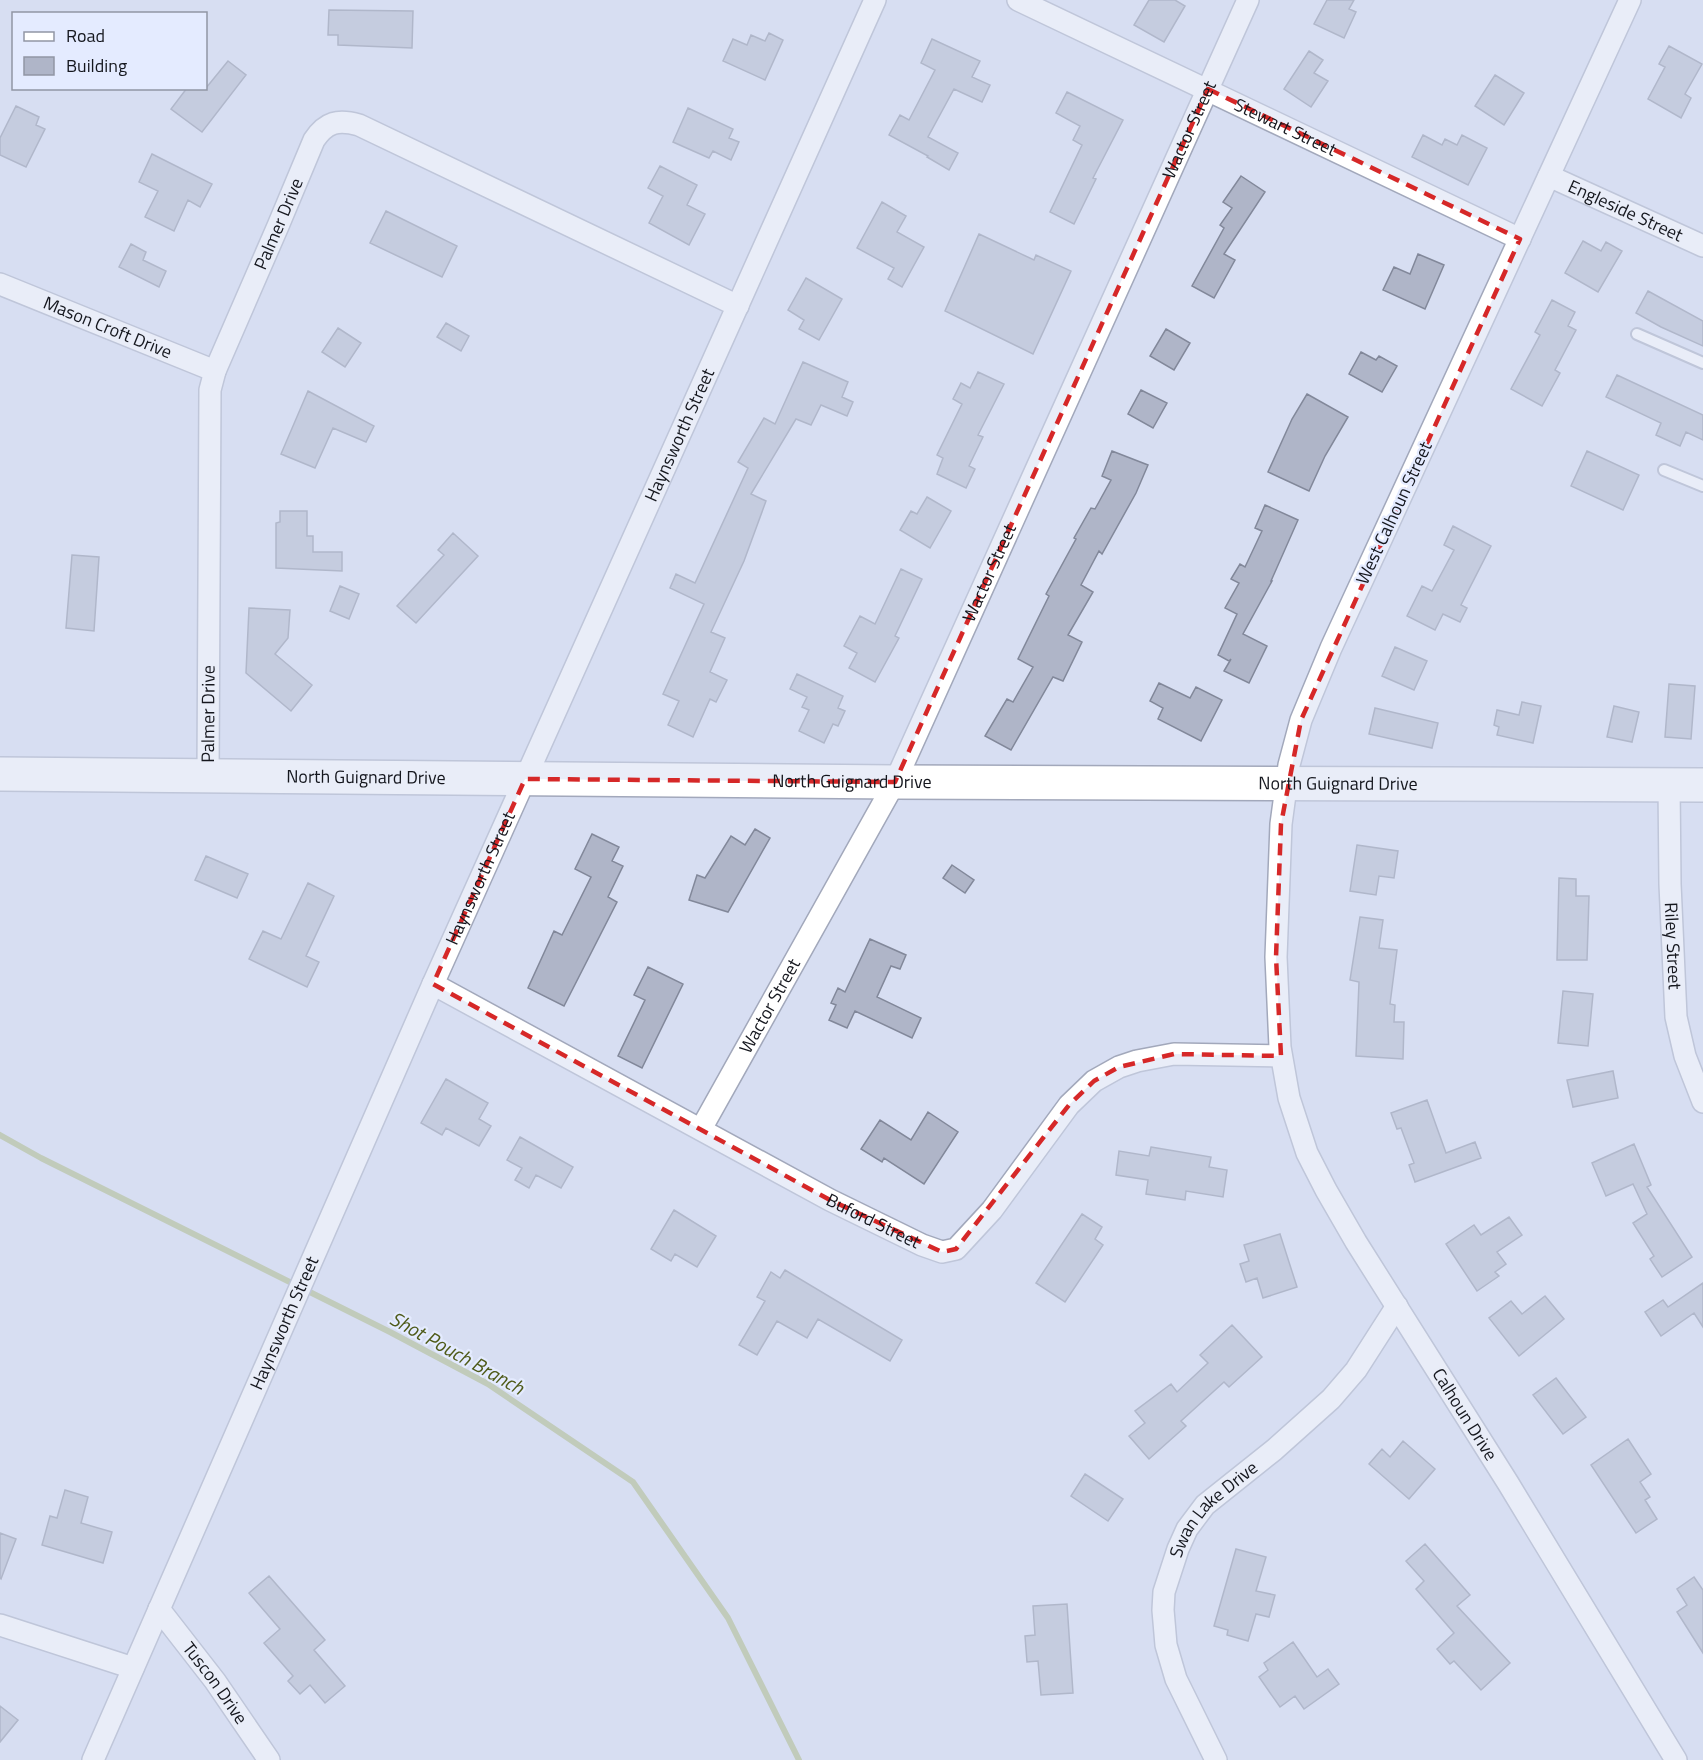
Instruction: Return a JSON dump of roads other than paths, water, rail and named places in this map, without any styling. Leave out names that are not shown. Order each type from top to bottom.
[{"type":"highway","name":"North Guignard Drive","points":[[0,774],[895,782],[1703,784]]},
{"type":"street","name":"Haynsworth Street","points":[[93,1760],[433,984],[875,0]]},
{"type":"street","name":"Stewart Street","points":[[1018,0],[1520,240]]},
{"type":"street","name":"Wactor Street","points":[[700,1129],[895,782],[1248,0]]},
{"type":"street","name":"West Calhoun Street","points":[[1281,1056],[1276,957],[1281,824],[1289,765],[1301,720],[1311,692],[1630,0]]},
{"type":"street","name":"Palmer Drive","points":[[208,776],[210,390],[215,371],[314,140],[321,130],[330,124],[344,121],[359,125],[738,306]]},
{"type":"street","name":"Engleside Street","points":[[1549,176],[1703,246]]},
{"type":"street","name":"Mason Croft Drive","points":[[0,284],[215,371]]},
{"type":"street","name":"Riley Street","points":[[1669,784],[1670,884],[1676,1017],[1685,1056],[1703,1102]]},
{"type":"street","name":"Buford Street","points":[[433,984],[830,1200],[922,1245],[942,1252],[957,1249],[1040,1147],[1069,1105],[1094,1081],[1137,1060],[1174,1054],[1281,1056]]},
{"type":"street","name":"Calhoun Drive","points":[[1281,1056],[1289,1098],[1307,1153],[1326,1190],[1676,1760]]},
{"type":"street","name":"Swan Lake Drive","points":[[1216,1760],[1176,1679],[1166,1645],[1164,1592],[1178,1548],[1205,1505],[1274,1450],[1331,1398],[1356,1370],[1397,1306]]},
{"type":"street","name":"Tuscon Drive","points":[[159,1609],[215,1681],[269,1760]]},
{"type":"street","points":[[0,1625],[133,1668]]},
{"type":"lane","points":[[1637,334],[1703,363]]},
{"type":"lane","points":[[1664,470],[1703,486]]},
{"type":"waterway","name":"Shot Pouch Branch","points":[[0,1135],[41,1158],[390,1332],[488,1384],[633,1482],[728,1618],[799,1760]]}]
